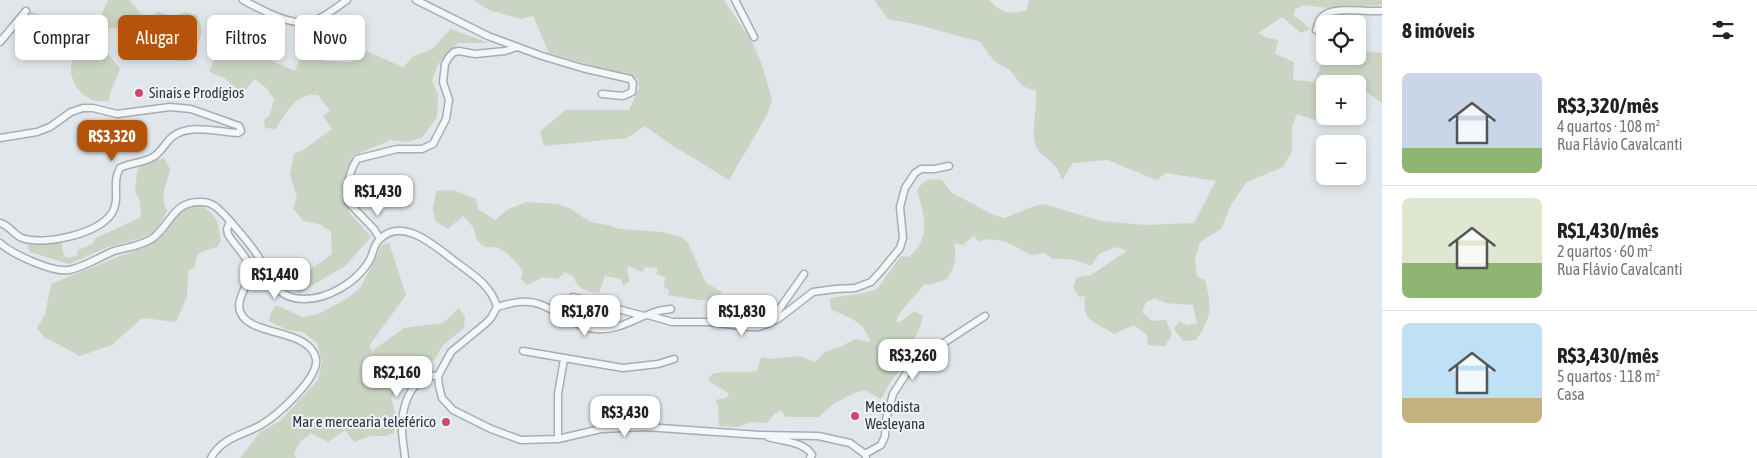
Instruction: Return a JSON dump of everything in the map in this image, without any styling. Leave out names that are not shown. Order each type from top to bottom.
[{"type":"street","points":[[243,0],[267,13],[303,23],[313,22],[347,0]]},
{"type":"street","points":[[416,0],[488,36],[582,68],[630,79],[633,83],[632,92],[624,96],[602,94]]},
{"type":"street","points":[[735,0],[754,37]]},
{"type":"street","points":[[0,42],[26,11]]},
{"type":"street","points":[[1325,15],[1335,11],[1382,11]]},
{"type":"street","points":[[380,239],[374,229],[348,202],[349,177],[357,159],[397,149],[422,149],[433,144],[446,118],[449,100],[443,82],[445,64],[454,52],[475,54],[505,51],[517,47]]},
{"type":"street","points":[[0,138],[37,132],[50,127],[71,112],[83,108],[93,108],[117,114],[170,106],[191,109],[232,123],[239,126],[241,130],[238,133],[203,130],[181,132],[172,136],[156,156],[120,168],[116,174],[116,202],[112,212],[101,224],[91,229],[60,239],[43,241],[20,238],[4,224],[0,223]]},
{"type":"street","points":[[573,297],[672,322],[709,322],[749,328],[759,327],[778,319],[812,292],[855,288],[871,282],[900,248],[902,238],[900,207],[905,188],[915,173],[921,169],[949,166]]},
{"type":"street","points":[[0,243],[24,259],[67,271],[80,267],[106,254],[145,243],[162,230],[170,217],[186,204],[194,202],[210,203],[230,222],[258,255],[276,288],[288,295],[301,299],[314,299],[326,295],[354,279],[369,262],[380,239],[393,232],[406,231],[418,235],[488,287],[497,307],[492,318],[451,352],[438,376],[442,398],[453,410],[491,429],[521,440],[558,440],[600,429],[645,427],[760,435],[818,436],[850,443],[866,456],[881,444],[885,436],[886,420],[893,394],[913,363],[985,316]]},
{"type":"street","points":[[211,458],[220,446],[231,438],[262,424],[288,403],[314,372],[316,360],[309,348],[296,339],[258,327],[245,319],[239,300],[250,269],[228,234],[227,229],[230,222]]},
{"type":"street","points":[[767,324],[804,274]]},
{"type":"street","points":[[497,307],[514,302],[540,304],[566,319],[596,329],[612,329],[655,312],[671,309]]},
{"type":"street","points":[[523,351],[623,368],[658,364],[674,359]]},
{"type":"street","points":[[558,440],[558,394],[564,359]]},
{"type":"street","points":[[405,458],[402,423],[407,401],[416,384],[423,377],[430,375],[438,376]]},
{"type":"street","points":[[760,435],[797,444],[808,449],[812,455],[810,458]]},
{"type":"green space","points":[[108,0],[129,0],[141,14],[145,15],[118,15],[118,29],[108,27],[108,15],[101,15]]},
{"type":"green space","points":[[474,0],[724,0],[752,42],[762,65],[772,99],[767,115],[729,180],[667,142],[645,126],[627,138],[544,146],[540,131],[566,110],[629,110],[639,88],[638,79],[549,53],[533,16],[521,19],[489,10]]},
{"type":"green space","points":[[874,0],[989,0],[1006,12],[1015,12],[1027,10],[1029,0],[1382,0],[1382,5],[1327,8],[1304,5],[1295,9],[1294,15],[1310,29],[1301,33],[1282,17],[1258,33],[1267,38],[1278,40],[1275,54],[1294,62],[1293,80],[1314,82],[1316,77],[1316,120],[1297,114],[1292,127],[1292,151],[1283,167],[1247,182],[1232,203],[1221,229],[1200,242],[1195,259],[1197,276],[1205,280],[1209,298],[1209,312],[1205,325],[1196,340],[1183,341],[1174,329],[1179,321],[1187,325],[1197,324],[1193,305],[1166,303],[1155,298],[1146,302],[1142,312],[1152,321],[1166,320],[1172,335],[1165,346],[1148,345],[1147,335],[1134,325],[1114,334],[1091,321],[1086,312],[1085,296],[1079,297],[1073,287],[1077,277],[1091,275],[1127,251],[1115,247],[1099,254],[1091,266],[1072,260],[1053,259],[1044,253],[1030,255],[1006,242],[979,241],[973,236],[963,245],[954,243],[955,262],[947,279],[923,285],[898,317],[896,322],[900,322],[914,311],[923,316],[919,330],[911,345],[908,359],[891,381],[881,399],[865,390],[854,393],[833,404],[819,417],[785,417],[781,410],[774,414],[767,423],[751,422],[738,427],[719,426],[718,405],[715,400],[726,398],[729,394],[708,380],[712,374],[757,371],[761,357],[771,359],[799,356],[815,362],[825,352],[855,339],[870,342],[860,324],[831,309],[830,298],[877,289],[901,256],[909,257],[916,250],[921,242],[924,226],[924,218],[917,191],[924,182],[942,180],[952,193],[994,215],[1004,218],[1043,204],[1101,221],[1145,225],[1194,223],[1216,181],[1166,173],[1156,180],[1108,160],[1073,163],[1062,180],[1057,168],[1041,154],[1034,140],[1036,91],[1022,86],[1010,70],[994,61],[980,42],[919,25],[888,19]]},
{"type":"green space","points":[[28,11],[41,15],[26,15]]},
{"type":"green space","points":[[159,12],[167,15],[152,15]]},
{"type":"green space","points":[[184,12],[197,15],[177,15]]},
{"type":"green space","points":[[197,15],[201,29],[200,40],[197,45]]},
{"type":"green space","points":[[451,29],[489,43],[458,43],[439,63],[432,80],[438,95],[437,117],[422,138],[407,142],[391,140],[352,156],[343,193],[349,212],[371,237],[345,266],[299,293],[291,283],[332,254],[331,232],[319,224],[303,221],[293,208],[297,197],[290,175],[294,154],[303,150],[332,129],[323,116],[330,111],[318,95],[311,95],[292,105],[276,129],[265,128],[264,120],[270,115],[274,99],[266,88],[255,79],[245,90],[239,91],[224,78],[209,72],[214,60],[269,60],[295,71],[300,60],[351,62],[354,60],[365,60],[366,51],[403,67],[414,56],[432,49]]},
{"type":"green space","points":[[1366,52],[1382,53],[1382,103],[1366,91],[1366,75],[1317,75],[1321,65],[1366,65]]},
{"type":"green space","points":[[108,54],[120,68],[109,101],[96,101],[84,95],[73,80],[72,60],[108,60]]},
{"type":"green space","points":[[164,158],[170,169],[164,190],[167,211],[156,231],[141,238],[108,247],[69,264],[30,252],[27,245],[34,243],[62,243],[63,253],[66,258],[77,256],[78,250],[92,244],[96,238],[141,217],[140,201],[135,192],[137,172],[141,164]]},
{"type":"green space","points":[[453,190],[476,199],[478,209],[495,220],[507,210],[526,202],[558,204],[573,210],[590,222],[619,229],[663,232],[681,237],[688,243],[706,283],[722,292],[715,300],[699,300],[668,295],[669,290],[664,287],[665,277],[656,274],[658,268],[645,267],[642,272],[628,266],[627,271],[630,281],[623,286],[621,279],[605,276],[599,293],[583,289],[577,284],[574,277],[565,272],[558,279],[543,277],[527,285],[521,279],[523,272],[516,262],[501,250],[481,244],[476,237],[474,228],[463,216],[448,229],[435,221],[433,208],[436,191]]},
{"type":"green space","points":[[201,205],[214,216],[221,241],[217,247],[197,255],[195,267],[188,271],[187,297],[176,322],[142,318],[112,345],[80,356],[44,337],[37,328],[45,314],[51,284],[148,246],[164,234],[177,214],[186,208]]},
{"type":"green space","points":[[389,243],[406,295],[369,346],[372,351],[404,328],[443,323],[459,308],[465,316],[464,328],[442,346],[435,359],[419,369],[391,397],[396,418],[394,433],[384,436],[370,436],[354,442],[345,430],[328,442],[311,433],[301,441],[294,453],[296,458],[240,458],[260,432],[280,421],[318,380],[322,361],[317,343],[303,332],[287,330],[269,321],[276,305],[303,317],[318,314],[348,298],[361,287],[382,245]]},
{"type":"place","name":"Sinais e Prodígios","points":[[139,93]]},
{"type":"place","name":"Metodista Wesleyana","points":[[855,416]]},
{"type":"place","name":"Mar e mercearia teleférico","points":[[446,422]]}]
